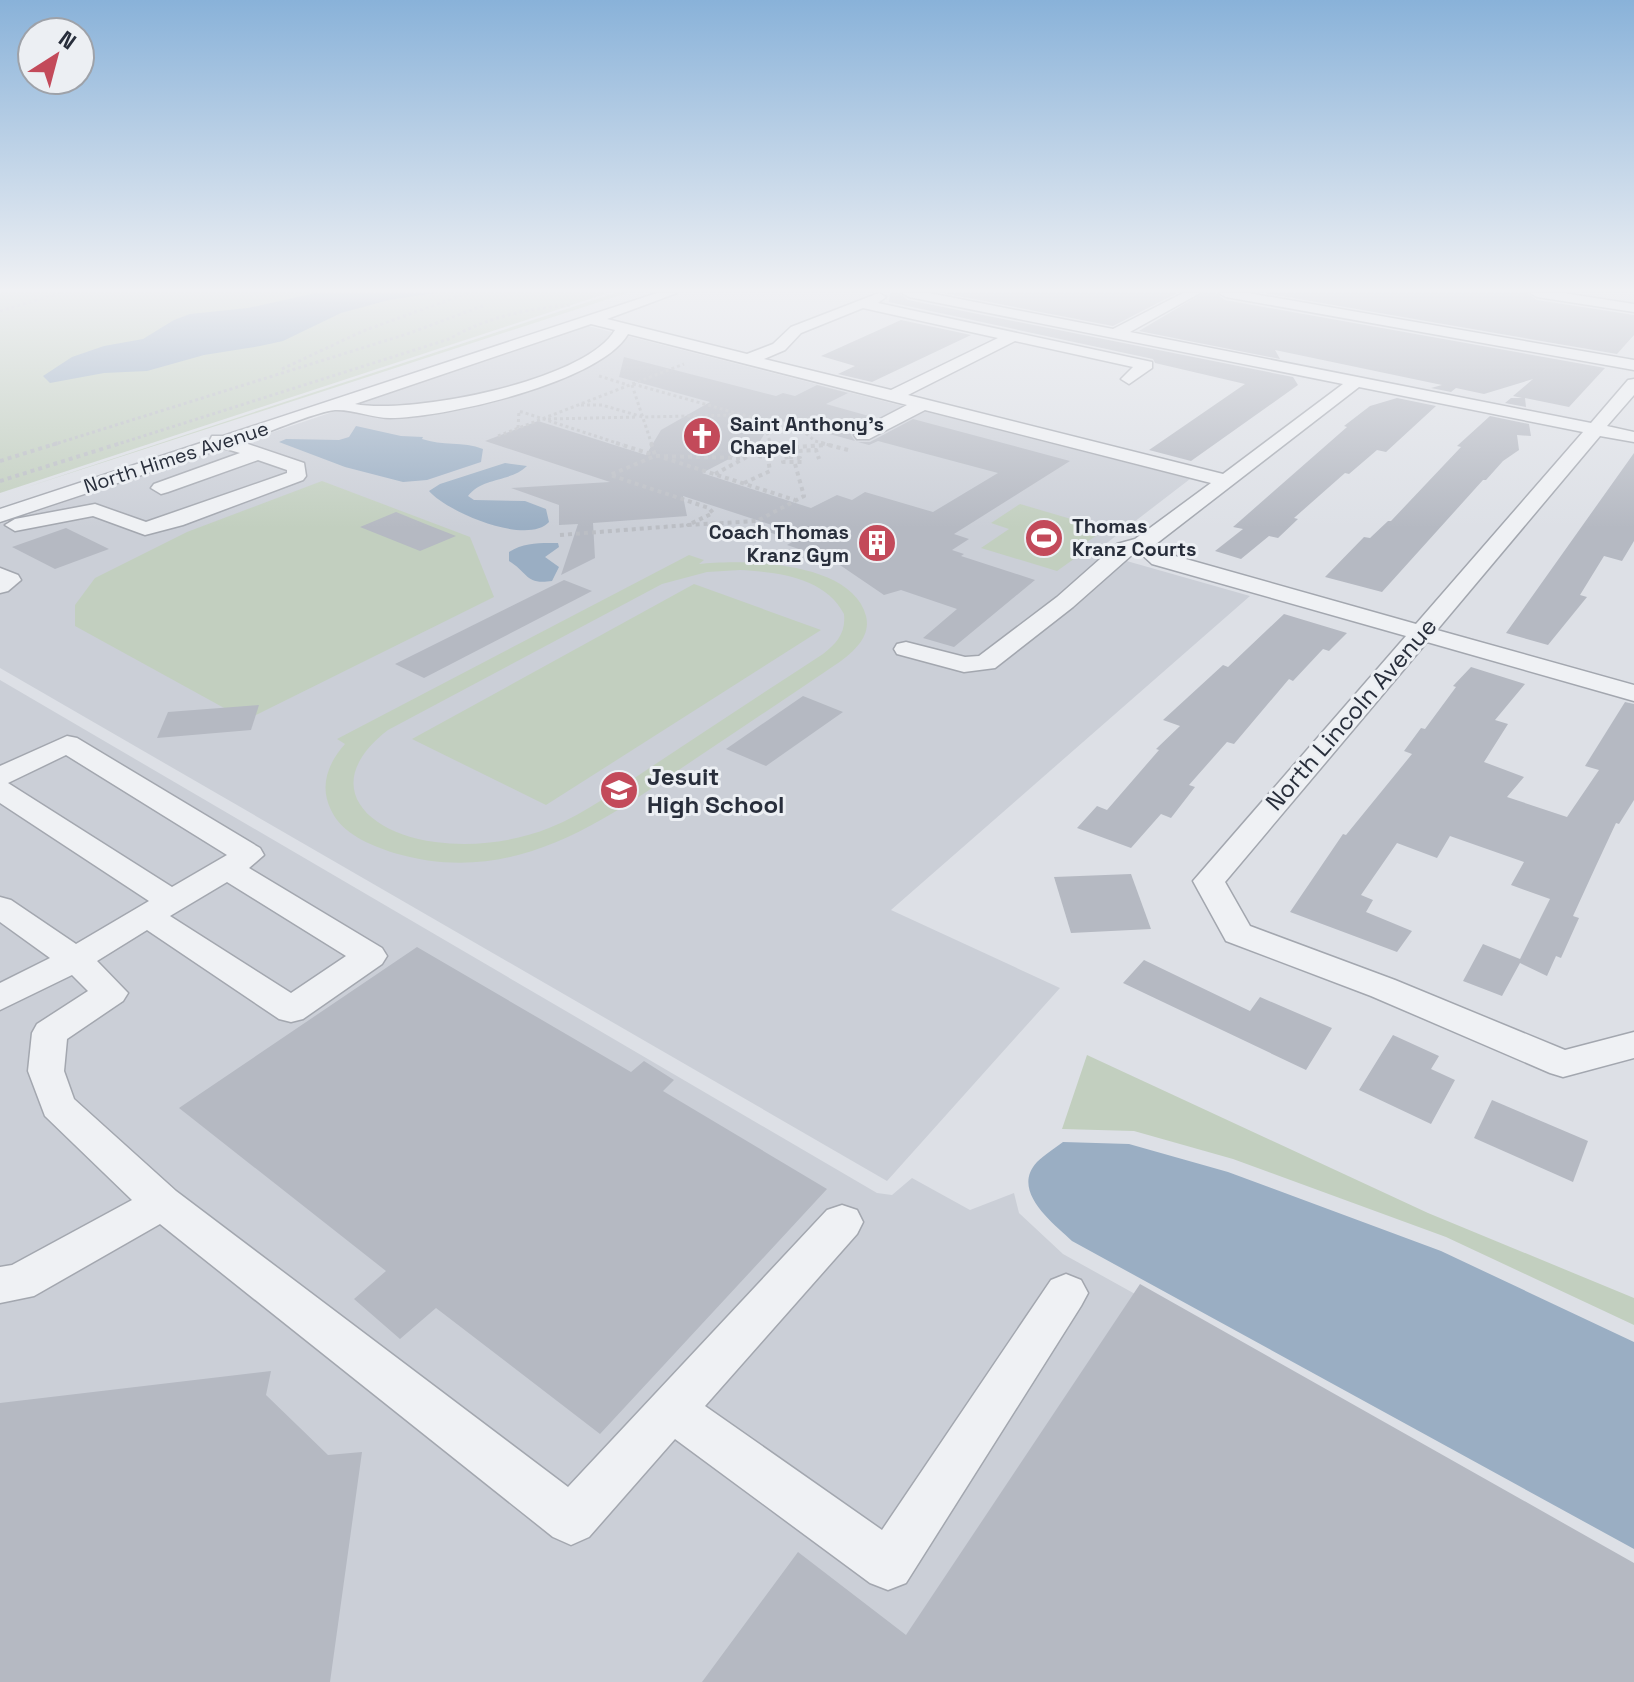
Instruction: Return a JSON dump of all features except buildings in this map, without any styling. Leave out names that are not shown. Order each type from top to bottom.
[{"type":"street","name":"North Himes Avenue","points":[[0,500],[398,371]]},
{"type":"street","name":"North Himes Avenue","points":[[2,524],[421,371]]},
{"type":"street","points":[[315,398],[352,409],[390,412],[473,402],[560,371]]},
{"type":"street","points":[[788,371],[1227,481]]},
{"type":"street","points":[[891,397],[942,371]]},
{"type":"street","points":[[1129,379],[1138,371]]},
{"type":"street","points":[[1303,371],[1634,437]]},
{"type":"street","points":[[906,649],[964,665],[986,663],[1065,602],[1125,549],[1143,544],[1356,382]]},
{"type":"street","name":"North Lincoln Avenue","points":[[1634,384],[1209,881],[1238,933],[1383,988],[1563,1064],[1634,1045]]},
{"type":"street","points":[[863,435],[921,405]]},
{"type":"street","points":[[1015,413],[1099,433],[1081,445]]},
{"type":"street","points":[[2,524],[47,521],[95,510],[145,529],[296,476],[297,467],[202,434]]},
{"type":"street","points":[[161,488],[268,456]]},
{"type":"street","points":[[1143,544],[1160,559],[1634,693]]},
{"type":"street","points":[[0,575],[10,580],[0,586]]},
{"type":"street","points":[[0,777],[67,744],[249,855],[161,910],[0,998]]},
{"type":"street","points":[[0,790],[291,1010],[370,956],[227,868]]},
{"type":"street","points":[[0,907],[75,959],[111,993],[50,1033],[46,1071],[58,1106],[162,1203],[571,1520],[842,1222]]},
{"type":"street","points":[[0,1285],[19,1283],[162,1203]]},
{"type":"street","points":[[673,1410],[888,1565],[1066,1293]]},
{"type":"path","points":[[267,377],[278,371]]},
{"type":"path","points":[[0,461],[285,371]]},
{"type":"path","points":[[0,481],[346,371]]},
{"type":"path","points":[[498,436],[664,371]]},
{"type":"path","points":[[632,384],[730,414]]},
{"type":"path","points":[[632,384],[655,456]]},
{"type":"path","points":[[602,395],[602,405]]},
{"type":"path","points":[[576,405],[602,405],[643,417]]},
{"type":"path","points":[[518,428],[519,411],[796,500]]},
{"type":"path","points":[[730,414],[731,420],[762,421]]},
{"type":"path","points":[[541,419],[743,415],[804,432],[815,441],[856,452]]},
{"type":"path","points":[[762,421],[771,446]]},
{"type":"path","points":[[714,474],[755,450],[771,446],[829,445]]},
{"type":"path","points":[[748,454],[768,458],[780,452],[816,450],[819,459]]},
{"type":"path","points":[[688,525],[713,513],[709,508],[610,475],[655,456],[740,458]]},
{"type":"path","points":[[743,483],[770,471],[768,458]]},
{"type":"path","points":[[560,535],[757,521],[804,496],[795,464]]},
{"type":"shaded area","name":"Jesuit High School","points":[[453,371],[767,371],[1190,479],[1095,552],[1250,596],[891,910],[1060,988],[887,1181],[0,668],[0,524]]},
{"type":"shaded area","points":[[0,680],[877,1193],[892,1195],[912,1178],[970,1210],[1014,1193],[1019,1213],[1063,1254],[1634,1571],[1634,1682],[0,1682]]},
{"type":"green space","points":[[0,371],[369,371],[0,493]]},
{"type":"green space","points":[[377,371],[384,371],[21,489]]},
{"type":"green space","points":[[322,481],[470,537],[494,597],[246,720],[75,626],[75,605],[95,578],[187,532]]},
{"type":"green space","name":"Thomas Kranz Courts","points":[[1020,504],[1106,529],[1078,548],[1085,551],[1057,571],[981,548],[1009,529],[991,523]]},
{"type":"green space","points":[[689,555],[704,560],[699,564],[767,564],[818,574],[840,584],[857,598],[866,616],[864,636],[841,661],[591,826],[555,843],[517,855],[479,862],[438,862],[394,853],[358,838],[342,826],[327,801],[327,775],[345,744],[337,739]],"holes":[[[754,571],[799,579],[825,592],[844,614],[840,637],[823,654],[590,807],[536,833],[508,840],[464,844],[410,837],[371,817],[359,803],[354,787],[356,769],[367,750],[388,730],[662,584],[707,572]]]},
{"type":"green space","points":[[694,584],[821,630],[546,805],[412,739]]},
{"type":"green space","points":[[1087,1055],[1428,1213],[1634,1298],[1634,1325],[1446,1237],[1233,1159],[1134,1131],[1062,1129]]},
{"type":"water","points":[[50,371],[136,371],[104,373],[50,383],[43,376]]},
{"type":"water","points":[[356,426],[483,449],[481,462],[427,480],[403,482],[345,467],[279,442],[286,439],[339,440],[349,437]]},
{"type":"water","points":[[505,463],[527,466],[513,475],[481,486],[468,496],[474,500],[525,501],[546,509],[549,522],[524,530],[506,528],[452,508],[429,491],[440,484]]},
{"type":"water","points":[[558,543],[559,547],[545,557],[559,567],[552,581],[532,580],[509,561],[509,552],[521,546]]},
{"type":"water","points":[[1063,1142],[1129,1144],[1228,1172],[1441,1251],[1634,1342],[1634,1549],[1072,1241],[1037,1206],[1028,1184],[1037,1162]]},
{"type":"place","name":"Saint Anthony's Chapel","points":[[702,436]]},
{"type":"place","name":"Thomas Kranz Courts","points":[[1044,538]]},
{"type":"place","name":"Coach Thomas Kranz Gym","points":[[877,543]]},
{"type":"place","name":"Jesuit High School","points":[[619,790]]}]
